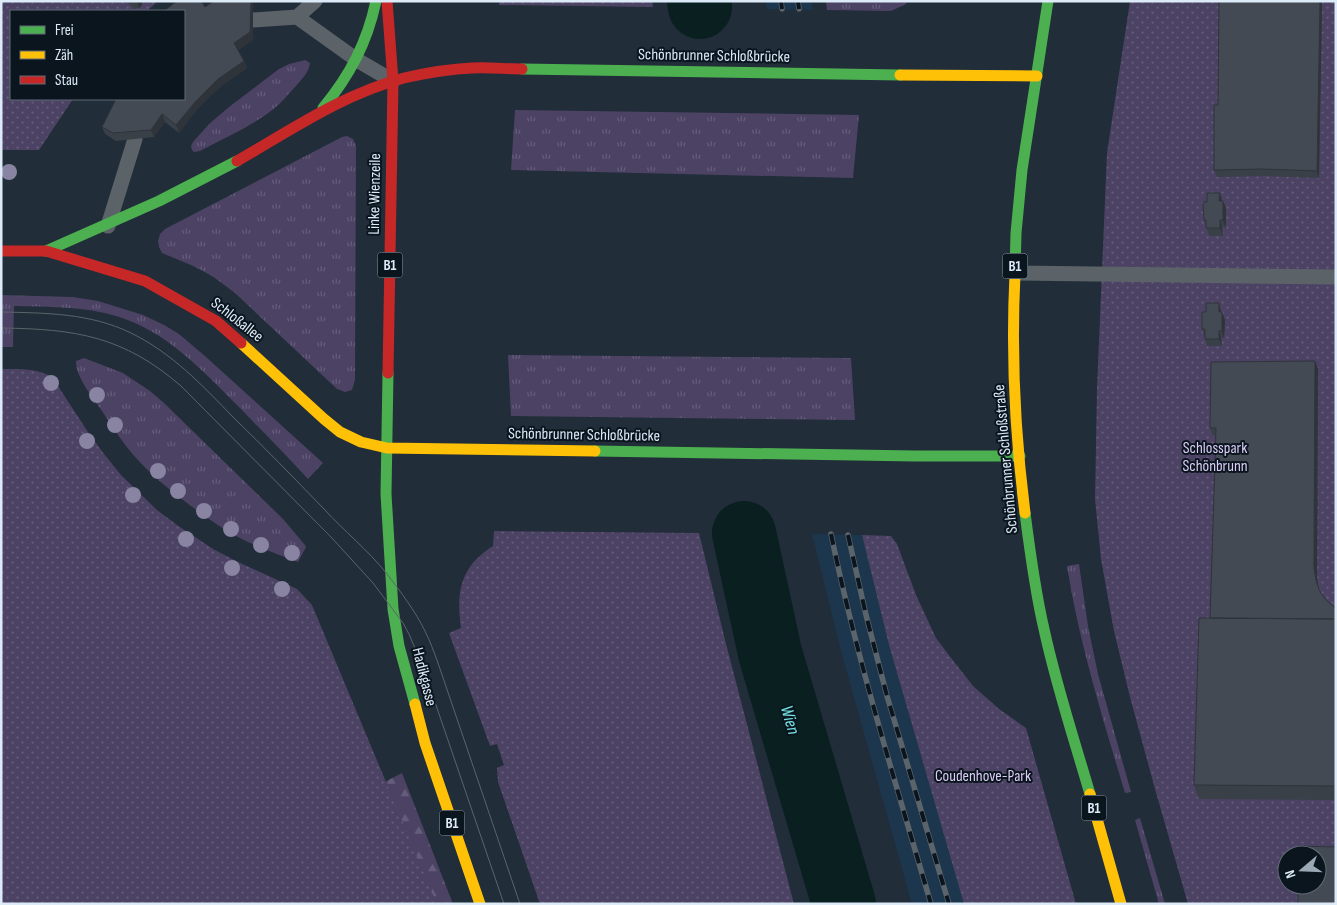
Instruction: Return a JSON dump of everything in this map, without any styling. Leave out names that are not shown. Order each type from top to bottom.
[{"type":"main road","points":[[318,114],[339,88],[357,60],[367,37],[376,1]]},
{"type":"main road","name":"Linke Wienzeile","points":[[387,448],[393,81],[388,1]]},
{"type":"main road","name":"Schönbrunner Schloßstraße","points":[[1048,1],[1021,178],[1014,273],[1015,371],[1020,456],[1026,524],[1040,612],[1052,664],[1121,904]]},
{"type":"main road","name":"Schönbrunner Schloßbrücke","points":[[393,81],[419,75],[473,68],[1036,76]]},
{"type":"main road","name":"Schloßallee","points":[[46,251],[108,226],[226,167],[355,95],[393,81]]},
{"type":"main road","name":"Schloßallee","points":[[1,251],[46,251],[145,281],[216,321],[340,432],[361,442],[387,448]]},
{"type":"main road","name":"Schönbrunner Schloßbrücke","points":[[387,448],[1020,456]]},
{"type":"main road","name":"Hadikgasse","points":[[387,448],[386,494],[391,579],[393,609],[399,646],[425,743],[480,904]]},
{"type":"lane","points":[[253,20],[297,17],[315,1]]},
{"type":"lane","points":[[297,17],[357,60],[393,81]]},
{"type":"lane","points":[[108,226],[135,139]]},
{"type":"lane","points":[[1014,273],[1336,277]]},
{"type":"shaded area","points":[[766,1],[812,1],[813,10],[767,9]]},
{"type":"shaded area","points":[[812,534],[862,535],[889,645],[964,904],[912,904],[841,651]]},
{"type":"green space","points":[[1,1],[158,1],[148,10],[10,10],[10,100],[72,100],[39,150],[1,150]]},
{"type":"green space","points":[[499,1],[652,1],[653,7],[499,5]]},
{"type":"green space","points":[[826,1],[907,1],[906,4],[891,11],[827,10]]},
{"type":"green space","name":"Schlosspark Schönbrunn","points":[[1130,1],[1336,1],[1336,904],[1188,904],[1130,697],[1114,631],[1101,559],[1095,499],[1097,388],[1107,153]]},
{"type":"green space","points":[[305,60],[310,63],[307,72],[277,106],[230,136],[200,151],[194,152],[192,150],[193,142],[209,124],[229,107],[279,69]]},
{"type":"green space","points":[[515,110],[859,115],[853,178],[511,170]]},
{"type":"green space","points":[[347,136],[353,139],[356,146],[355,380],[352,390],[345,392],[337,389],[235,293],[203,271],[162,253],[158,241],[160,234],[165,229]]},
{"type":"green space","points":[[1,295],[73,297],[98,301],[143,315],[164,325],[179,334],[206,357],[323,463],[308,479],[196,365],[167,341],[134,322],[91,310],[14,306],[13,347],[1,347]]},
{"type":"green space","points":[[508,355],[851,358],[855,420],[511,416]]},
{"type":"green space","points":[[84,358],[123,373],[164,403],[283,519],[305,545],[306,547],[298,562],[252,544],[228,531],[167,488],[152,474],[123,441],[85,386],[76,367],[76,361]]},
{"type":"green space","points":[[1,369],[34,371],[52,377],[104,454],[121,475],[157,510],[213,549],[297,589],[312,605],[437,904],[1,904]]},
{"type":"green space","points":[[494,531],[699,533],[794,904],[540,904],[498,782],[497,768],[504,765],[497,744],[490,746],[449,633],[461,628],[459,603],[463,581],[473,563],[493,546]]},
{"type":"green space","name":"Coudenhove-Park","points":[[862,535],[891,536],[897,544],[916,595],[936,638],[973,686],[999,709],[1026,728],[1076,904],[964,904],[889,645]]},
{"type":"green space","points":[[1079,564],[1088,626],[1098,674],[1131,792],[1125,793],[1092,681],[1078,624],[1067,566]]},
{"type":"green space","points":[[402,773],[453,904],[307,904],[369,790]]},
{"type":"green space","points":[[1140,818],[1165,904],[1159,904],[1135,820]]},
{"type":"building","points":[[177,1],[201,1],[205,7],[214,1],[251,1],[250,32],[234,43],[244,61],[218,79],[176,125],[162,114],[151,130],[113,133],[102,127],[116,100],[185,100],[185,10],[165,10]]},
{"type":"building","points":[[1219,1],[1320,1],[1317,171],[1214,170],[1214,105],[1218,105]]},
{"type":"building","points":[[1207,193],[1220,193],[1219,201],[1223,201],[1223,220],[1220,220],[1220,228],[1206,228],[1203,202],[1207,202]]},
{"type":"building","points":[[1206,303],[1219,303],[1219,312],[1222,312],[1222,331],[1219,331],[1219,339],[1205,339],[1205,329],[1202,329],[1202,312],[1206,312]]},
{"type":"building","points":[[1315,361],[1314,568],[1319,590],[1326,600],[1336,608],[1336,619],[1210,618],[1216,428],[1210,428],[1211,362]]},
{"type":"building","points":[[1199,618],[1336,619],[1336,786],[1194,785]]},
{"type":"building","points":[[1327,847],[1336,847],[1336,904],[1298,904],[1298,895],[1327,895]]},
{"type":"waterway","name":"Wien","points":[[699,1],[700,7]]},
{"type":"waterway","name":"Wien","points":[[744,533],[770,653],[844,904]]},
{"type":"tram line","points":[[1,312],[68,315],[100,321],[131,333],[160,350],[186,370],[210,393],[380,565],[412,609],[430,643],[520,904]]},
{"type":"tram line","points":[[1,328],[53,330],[97,339],[118,346],[160,369],[181,386],[331,537],[373,583],[403,623],[424,670],[504,904]]},
{"type":"railway","points":[[781,1],[782,9]]},
{"type":"railway","points":[[798,1],[799,9]]},
{"type":"railway","points":[[831,534],[865,674],[931,904]]},
{"type":"railway","points":[[848,535],[887,696],[949,904]]},
{"type":"traffic: fast","points":[[323,108],[333,96],[356,58],[368,31],[376,1]]},
{"type":"traffic: fast","points":[[1015,274],[1016,233],[1022,170],[1048,1]]},
{"type":"traffic: fast","points":[[522,69],[900,75]]},
{"type":"traffic: fast","points":[[46,251],[159,201],[237,161]]},
{"type":"traffic: fast","points":[[388,373],[386,494],[393,609],[399,646],[415,704]]},
{"type":"traffic: fast","points":[[595,451],[1020,456]]},
{"type":"traffic: fast","points":[[1025,513],[1035,586],[1049,650],[1090,794]]},
{"type":"traffic: slow","points":[[900,75],[1037,76]]},
{"type":"traffic: slow","points":[[1015,274],[1013,334],[1015,394],[1025,513]]},
{"type":"traffic: slow","points":[[241,343],[324,419],[340,432],[361,442],[387,448],[595,451]]},
{"type":"traffic: slow","points":[[415,704],[425,743],[480,904]]},
{"type":"traffic: slow","points":[[1090,794],[1121,904]]},
{"type":"traffic: jam","points":[[387,1],[393,81],[388,373]]},
{"type":"traffic: jam","points":[[237,161],[318,114],[360,93],[382,85],[412,76],[455,69],[522,69]]},
{"type":"traffic: jam","points":[[1,251],[46,251],[145,281],[216,321],[241,343]]}]
